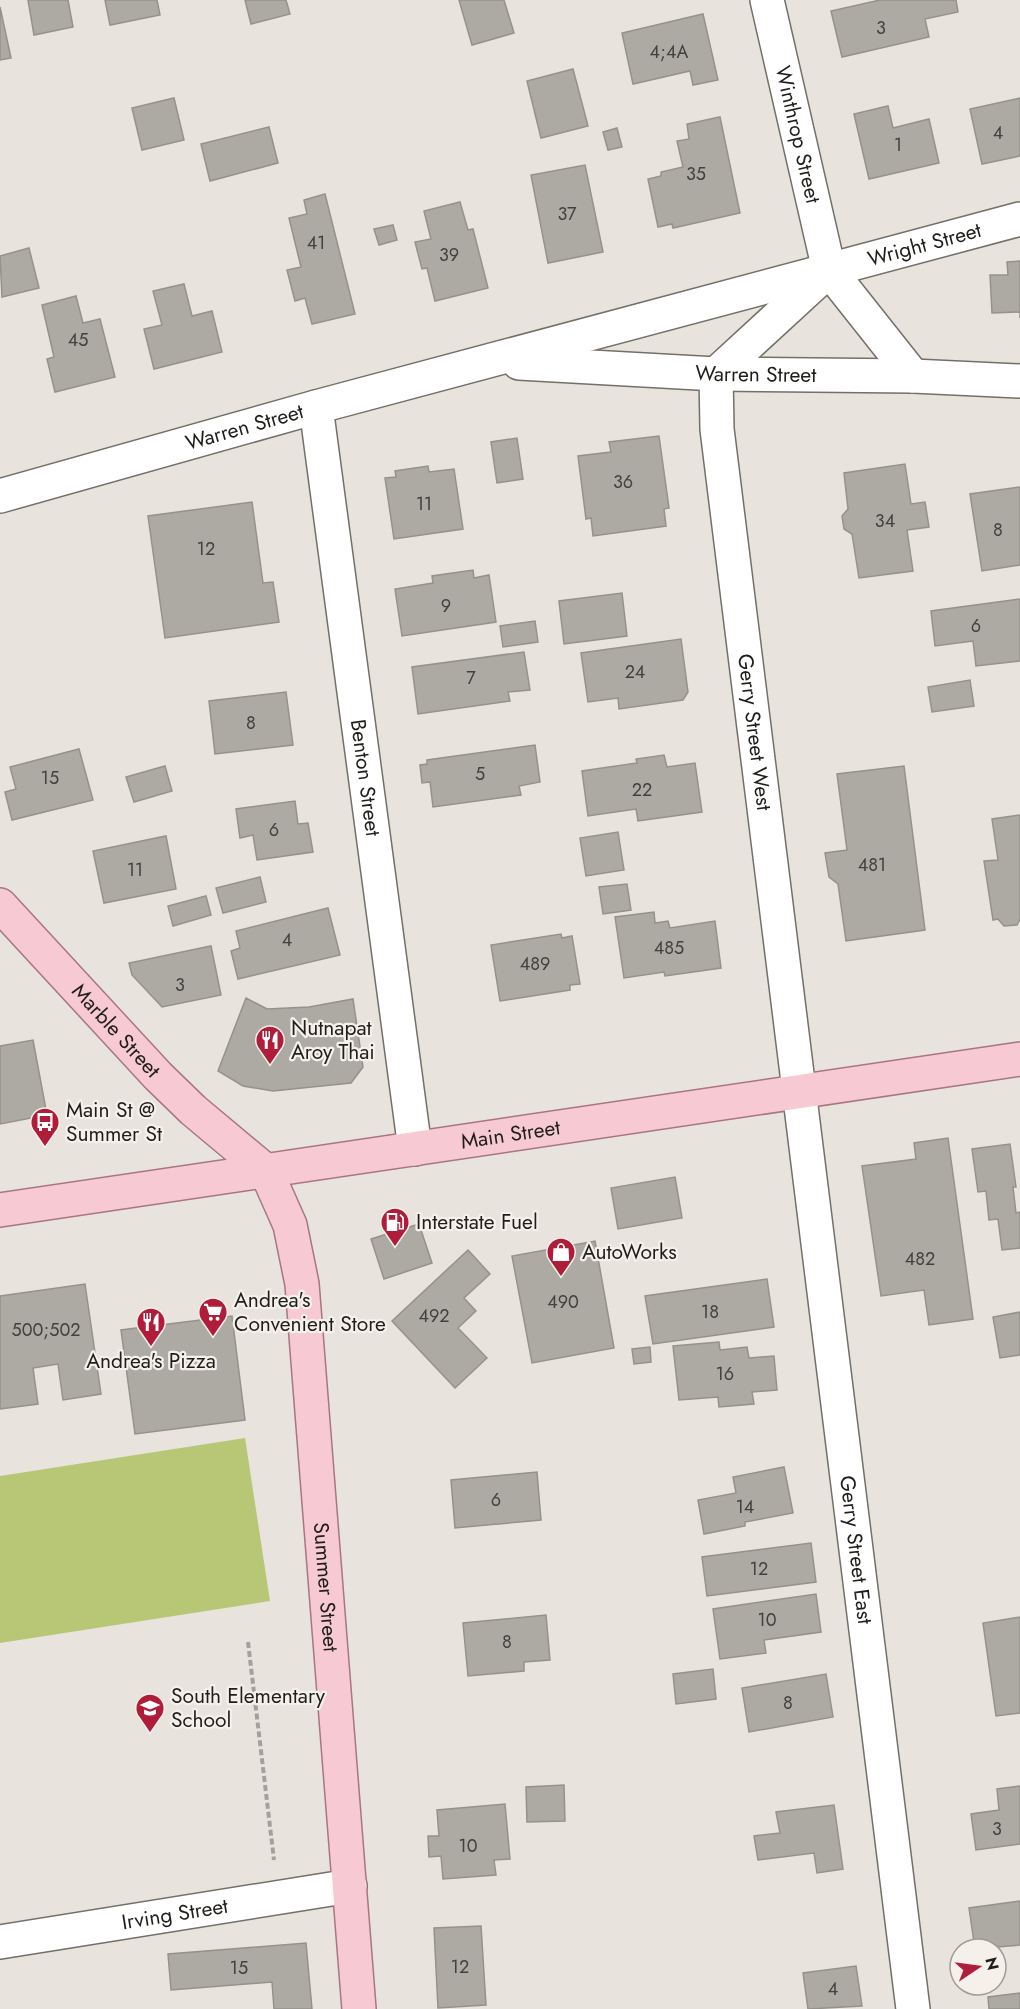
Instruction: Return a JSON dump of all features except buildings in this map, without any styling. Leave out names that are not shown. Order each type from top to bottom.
[{"type":"main road","name":"Marble Street","points":[[0,905],[158,1076],[193,1110],[266,1171]]},
{"type":"main road","name":"Main Street","points":[[0,1210],[1020,1059]]},
{"type":"main road","name":"Summer Street","points":[[266,1171],[290,1225],[302,1284],[359,2009]]},
{"type":"street","name":"Winthrop Street","points":[[767,0],[829,270],[913,376]]},
{"type":"street","name":"Wright Street","points":[[829,270],[1020,219]]},
{"type":"street","name":"Warren Street","points":[[0,496],[316,407],[829,270]]},
{"type":"street","points":[[716,374],[829,270]]},
{"type":"street","name":"Warren Street","points":[[490,361],[716,374],[913,376],[1020,381]]},
{"type":"street","name":"Gerry Street West","points":[[716,374],[717,429],[801,1092]]},
{"type":"street","name":"Benton Street","points":[[316,407],[415,1149]]},
{"type":"street","name":"Gerry Street East","points":[[801,1092],[913,2009]]},
{"type":"street","name":"Irving Street","points":[[0,1942],[350,1886]]},
{"type":"path","points":[[248,1642],[279,1898]]},
{"type":"green space","points":[[245,1438],[270,1601],[0,1643],[0,1476]]},
{"type":"place","name":"Nutnapat Aroy Thai","points":[[270,1066]]},
{"type":"place","name":"Main St @ Summer St","points":[[45,1148]]},
{"type":"place","name":"Interstate Fuel","points":[[395,1248]]},
{"type":"place","name":"AutoWorks","points":[[561,1278]]},
{"type":"place","name":"Andrea's Convenient Store","points":[[213,1338]]},
{"type":"place","name":"Andrea's Pizza","points":[[151,1348]]},
{"type":"place","name":"South Elementary School","points":[[150,1734]]}]
